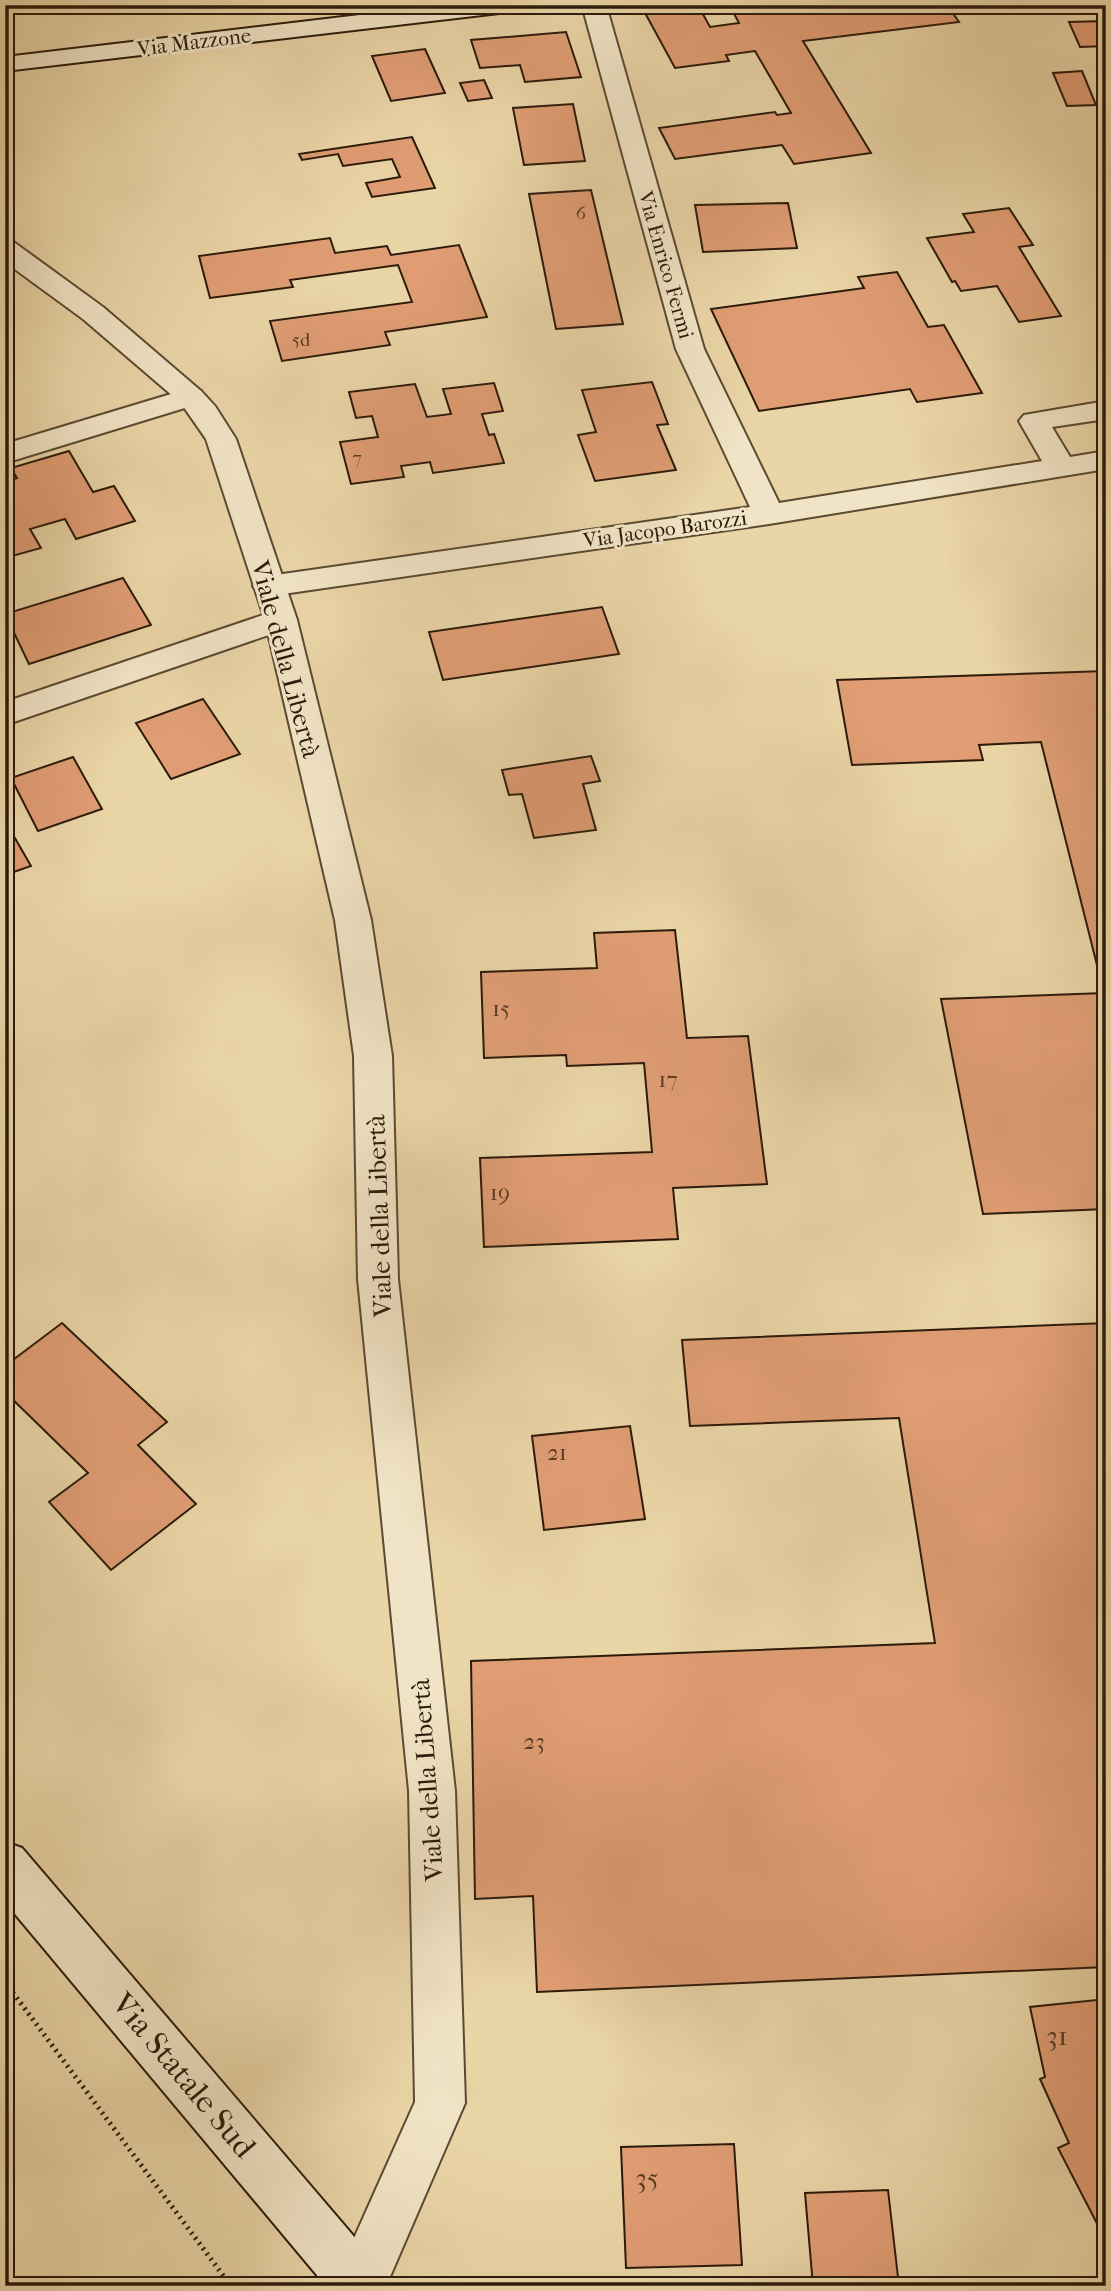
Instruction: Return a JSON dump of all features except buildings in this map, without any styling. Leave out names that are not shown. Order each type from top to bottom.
[{"type":"street","name":"Via Mazzone","points":[[5,64],[508,5]]},
{"type":"street","name":"Via Enrico Fermi","points":[[594,5],[690,349],[769,514]]},
{"type":"street","name":"Viale della Libertà","points":[[5,248],[93,313],[191,397],[205,412],[221,439],[274,603],[353,920],[373,1056],[378,1279],[432,1791],[440,2104],[361,2284]]},
{"type":"street","points":[[5,454],[191,397]]},
{"type":"street","points":[[1061,467],[1034,421],[1106,410]]},
{"type":"street","name":"Via Jacopo Barozzi","points":[[5,714],[274,603],[769,514],[1100,461],[1067,416]]},
{"type":"street","name":"Via Statale Sud","points":[[5,1865],[361,2284]]},
{"type":"path","points":[[5,1982],[231,2286]]}]
